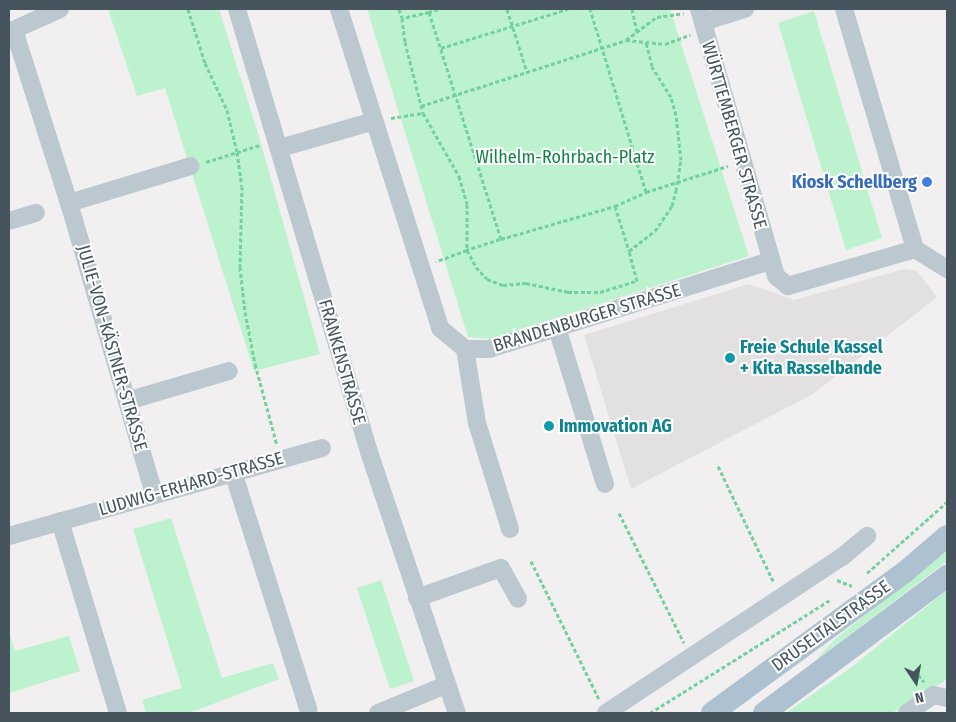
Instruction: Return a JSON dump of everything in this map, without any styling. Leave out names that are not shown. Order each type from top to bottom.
[{"type":"main road","name":"DRUSELTALSTRASSE","points":[[712,713],[906,571],[947,536]]},
{"type":"main road","name":"DRUSELTALSTRASSE","points":[[764,713],[947,576]]},
{"type":"street","points":[[12,31],[60,9]]},
{"type":"street","name":"FRANKENSTRASSE","points":[[237,9],[368,452],[457,713]]},
{"type":"street","points":[[339,9],[440,328],[465,349],[477,423],[510,528]]},
{"type":"street","points":[[701,15],[745,9]]},
{"type":"street","points":[[844,9],[915,249],[947,269]]},
{"type":"street","name":"WÜRTTEMBERGER STRASSE","points":[[701,15],[770,261]]},
{"type":"street","name":"JULIE-VON-KÄSTNER-STRASSE","points":[[12,31],[69,203],[154,493]]},
{"type":"street","points":[[278,143],[374,121]]},
{"type":"street","points":[[69,203],[190,166]]},
{"type":"street","points":[[9,221],[36,213]]},
{"type":"street","points":[[770,261],[776,276],[788,286],[915,249]]},
{"type":"street","name":"BRANDENBURGER STRASSE","points":[[465,349],[489,349],[770,261]]},
{"type":"street","points":[[557,328],[605,484]]},
{"type":"street","points":[[127,401],[229,371]]},
{"type":"street","name":"LUDWIG-ERHARD-STRASSE","points":[[9,536],[154,493],[322,448]]},
{"type":"street","points":[[233,472],[308,709]]},
{"type":"street","points":[[60,521],[118,713]]},
{"type":"street","points":[[606,713],[842,557],[867,536]]},
{"type":"street","points":[[417,598],[501,568],[518,599]]},
{"type":"street","points":[[378,713],[446,685]]},
{"type":"street","points":[[907,713],[941,697]]},
{"type":"path","points":[[188,9],[205,63],[227,110],[237,152],[242,186],[240,267],[245,312],[255,364],[281,459]]},
{"type":"path","points":[[399,9],[423,113],[465,190],[467,250],[476,267],[486,279],[503,284],[526,283],[568,292],[600,292],[637,281],[616,206]]},
{"type":"path","points":[[402,18],[438,9]]},
{"type":"path","points":[[507,9],[527,72]]},
{"type":"path","points":[[441,48],[568,9]]},
{"type":"path","points":[[590,9],[646,192]]},
{"type":"path","points":[[632,9],[637,32]]},
{"type":"path","points":[[421,106],[455,93],[602,50],[626,40],[657,18],[680,11]]},
{"type":"path","points":[[429,12],[500,239]]},
{"type":"path","points":[[626,40],[665,44],[688,37]]},
{"type":"path","points":[[629,251],[649,238],[672,206],[681,160],[676,114],[671,97],[652,66],[646,42]]},
{"type":"path","points":[[374,121],[423,113]]},
{"type":"path","points":[[190,166],[237,152],[278,143]]},
{"type":"path","points":[[420,266],[500,239],[616,206],[646,192],[725,167]]},
{"type":"path","points":[[718,466],[768,575]]},
{"type":"path","points":[[866,574],[947,502]]},
{"type":"path","points":[[619,513],[680,634]]},
{"type":"path","points":[[531,561],[596,693]]},
{"type":"path","points":[[843,592],[859,580]]},
{"type":"path","points":[[650,713],[835,597]]},
{"type":"shaded area","points":[[904,269],[917,271],[937,297],[813,394],[631,489],[584,335],[749,284],[794,300]]},
{"type":"green space","points":[[108,9],[219,9],[260,140],[320,354],[254,371],[165,88],[137,96]]},
{"type":"green space","name":"Wilhelm-Rohrbach-Platz","points":[[367,9],[670,9],[749,256],[490,339],[468,337]]},
{"type":"green space","points":[[814,11],[882,238],[846,250],[778,23]]},
{"type":"green space","points":[[171,518],[222,678],[273,663],[279,679],[189,713],[146,713],[142,700],[182,688],[133,529]]},
{"type":"green space","points":[[947,551],[947,561],[816,660],[835,639]]},
{"type":"green space","points":[[381,580],[414,681],[390,689],[357,588]]},
{"type":"green space","points":[[947,590],[947,678],[943,682],[892,713],[786,713],[853,666]]},
{"type":"green space","points":[[9,632],[15,651],[69,636],[80,671],[9,693]]},
{"type":"place","name":"Kiosk Schellberg","points":[[927,182]]},
{"type":"place","name":"Freie Schule Kassel + Kita Rasselbande","points":[[730,358]]},
{"type":"place","name":"Immovation AG","points":[[549,426]]}]
